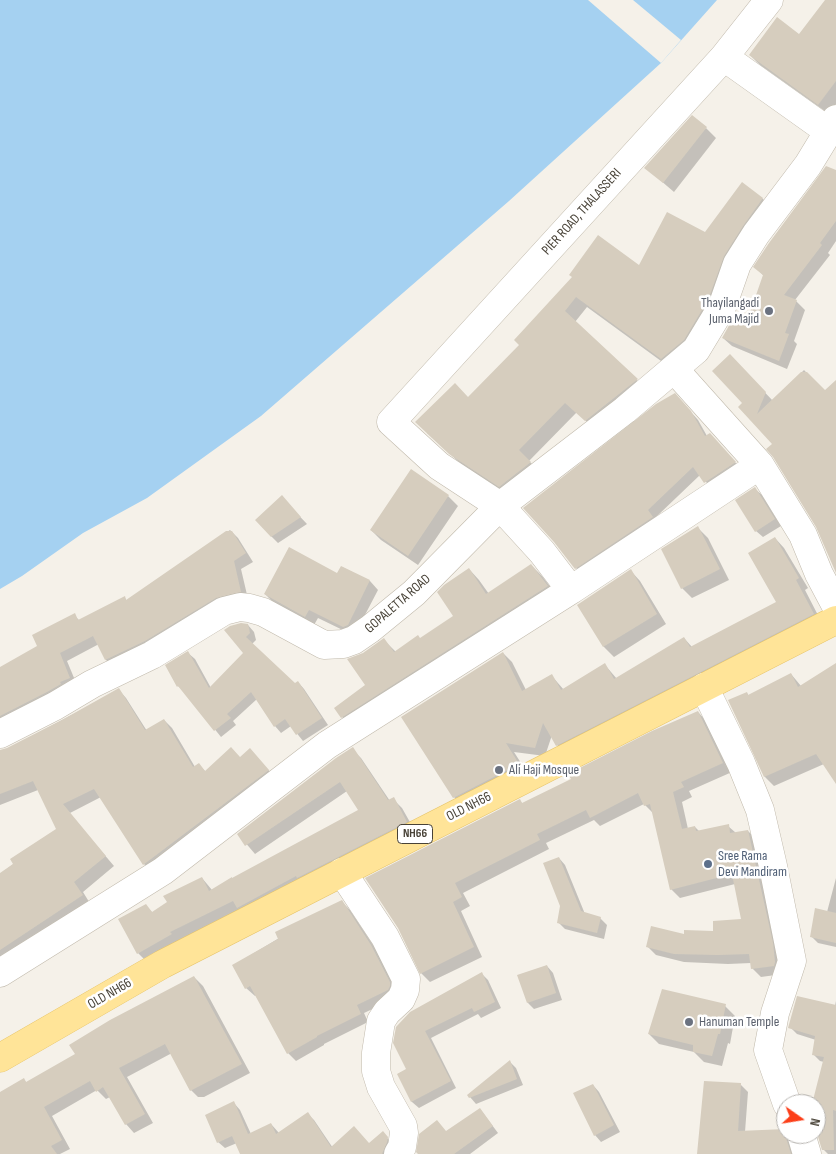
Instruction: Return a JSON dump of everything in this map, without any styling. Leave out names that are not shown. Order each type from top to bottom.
[{"type":"main road","name":"OLD NH66","points":[[0,1058],[163,964],[836,620]]},
{"type":"street","name":"PIER ROAD, THALASSERI","points":[[500,506],[439,466],[391,422],[724,57],[770,0]]},
{"type":"street","points":[[724,57],[833,127]]},
{"type":"street","name":"GOPALETTA ROAD","points":[[0,734],[55,706],[92,684],[152,655],[224,611],[240,607],[263,612],[324,645],[343,644],[354,640],[370,629],[414,593],[500,506],[626,410],[696,350],[722,307],[737,264],[756,234],[808,165],[833,127]]},
{"type":"street","points":[[674,370],[760,465],[803,535],[819,574],[836,606]]},
{"type":"street","points":[[0,973],[162,871],[326,746],[571,590],[760,465]]},
{"type":"street","points":[[500,506],[542,552],[571,590]]},
{"type":"street","points":[[704,687],[741,763],[760,810],[792,961],[774,1013],[768,1050],[783,1094]]},
{"type":"street","points":[[342,872],[385,936],[406,979],[406,990],[401,999],[387,1012],[381,1021],[376,1053],[376,1071],[381,1087],[403,1126],[402,1147],[398,1154]]},
{"type":"water","points":[[0,0],[717,0],[661,63],[509,201],[261,416],[147,498],[83,533],[22,576],[0,589]]},
{"type":"pier","points":[[588,0],[633,0],[681,40],[661,63]]},
{"type":"building","points":[[825,0],[836,0],[836,81],[818,105],[749,55],[777,17],[799,34]]},
{"type":"building","points":[[692,115],[707,127],[663,183],[644,168]]},
{"type":"building","points":[[826,166],[836,170],[836,221],[820,243],[822,245],[784,295],[797,300],[785,333],[789,334],[779,361],[722,338],[736,313],[748,318],[763,275],[753,267]]},
{"type":"building","points":[[742,182],[763,198],[724,256],[708,300],[684,340],[661,359],[576,297],[565,311],[638,379],[585,421],[565,403],[519,450],[531,462],[499,487],[449,454],[415,422],[455,383],[468,397],[519,345],[514,340],[572,277],[569,275],[598,235],[639,265],[667,212],[705,232]]},
{"type":"building","points":[[730,354],[766,392],[757,414],[801,372],[807,372],[825,390],[836,380],[836,573],[816,527],[773,457],[766,449],[772,444],[738,407],[742,403],[712,371]]},
{"type":"building","points":[[675,393],[691,411],[705,436],[710,433],[736,462],[704,483],[693,467],[648,510],[653,517],[575,569],[554,542],[523,508],[656,404]]},
{"type":"building","points":[[411,469],[449,495],[408,556],[370,530]]},
{"type":"building","points":[[755,487],[775,519],[755,532],[735,500]]},
{"type":"building","points":[[282,495],[301,517],[271,537],[255,520]]},
{"type":"building","points":[[698,526],[720,569],[681,589],[661,549]]},
{"type":"building","points":[[226,531],[232,531],[246,553],[234,561],[241,592],[216,598],[145,641],[105,660],[93,636],[60,653],[70,678],[0,716],[0,667],[37,646],[32,635],[75,613],[78,620],[125,596],[126,600]]},
{"type":"building","points":[[775,537],[799,578],[796,580],[814,614],[556,746],[543,723],[535,748],[506,743],[519,764],[453,798],[401,717],[503,652],[522,691],[552,674],[561,690],[605,663],[614,679],[684,637],[690,647],[776,602],[748,553]]},
{"type":"building","points":[[289,547],[337,573],[341,566],[370,580],[348,625],[343,627],[309,610],[305,617],[264,594]]},
{"type":"building","points":[[531,564],[548,586],[341,718],[334,708],[365,685],[347,659],[363,653],[384,638],[394,652],[418,635],[420,638],[453,616],[437,592],[469,568],[486,594]]},
{"type":"building","points":[[631,569],[657,614],[603,647],[577,605]]},
{"type":"building","points":[[241,623],[248,624],[250,633],[246,637],[295,683],[298,681],[322,718],[296,735],[285,719],[274,727],[251,692],[227,714],[231,718],[214,731],[177,687],[165,665],[188,651],[209,688],[243,653],[224,630]]},
{"type":"building","points":[[836,663],[836,784],[816,754],[764,777],[728,700],[747,692],[748,695],[791,673],[798,687]]},
{"type":"building","points":[[119,688],[145,730],[164,719],[193,767],[199,763],[205,771],[231,747],[240,757],[250,748],[269,770],[143,865],[94,789],[63,804],[106,856],[74,882],[83,895],[0,950],[0,873],[13,864],[10,859],[56,829],[33,781],[0,794],[0,750],[62,720]]},
{"type":"building","points":[[698,711],[723,763],[681,782],[684,787],[673,792],[682,829],[695,826],[696,831],[729,824],[730,833],[748,830],[773,943],[774,966],[751,969],[749,954],[674,954],[646,947],[651,926],[684,934],[684,930],[713,931],[713,921],[741,919],[732,874],[670,890],[650,804],[644,806],[638,793],[590,818],[586,810],[537,834],[540,840],[455,883],[462,897],[453,902],[474,947],[420,974],[398,928],[365,878],[520,799],[522,803],[571,779],[568,774],[652,731]]},
{"type":"building","points":[[353,747],[388,800],[394,797],[407,822],[297,878],[296,876],[237,908],[233,901],[170,932],[172,934],[137,954],[118,919],[146,904],[152,912],[167,902],[163,896],[202,877],[209,891],[358,810],[340,782],[245,846],[237,834]]},
{"type":"building","points":[[559,857],[581,911],[601,917],[597,933],[557,923],[560,906],[543,863]]},
{"type":"building","points":[[342,900],[371,945],[390,982],[390,986],[388,990],[357,1005],[361,1014],[317,1036],[287,1054],[250,986],[245,989],[232,965],[278,939],[275,932]]},
{"type":"building","points":[[815,908],[836,913],[836,943],[810,937]]},
{"type":"building","points":[[547,965],[556,993],[527,1003],[517,975]]},
{"type":"building","points":[[482,972],[495,1002],[474,1012],[472,1008],[425,1031],[451,1081],[411,1102],[397,1074],[406,1069],[393,1043],[396,1027],[410,1012]]},
{"type":"building","points":[[194,976],[242,1064],[190,1091],[165,1044],[119,1068],[145,1114],[125,1125],[103,1087],[96,1092],[90,1081],[44,1107],[62,1140],[51,1146],[57,1154],[0,1154],[0,1092],[24,1078],[26,1082],[75,1054],[69,1045],[110,1020]]},
{"type":"building","name":"Hanuman Temple","points":[[662,989],[726,1004],[720,1034],[718,1034],[712,1056],[693,1052],[693,1045],[648,1034]]},
{"type":"building","points":[[797,996],[836,1005],[836,1111],[833,1110],[834,1150],[822,1150],[820,1144],[826,1144],[826,1094],[815,1094],[824,1057],[812,1055],[815,1036],[788,1028]]},
{"type":"building","points":[[510,1060],[517,1079],[469,1098],[467,1095]]},
{"type":"building","points":[[704,1081],[741,1083],[738,1131],[776,1129],[776,1144],[788,1144],[791,1154],[697,1154]]},
{"type":"building","points":[[593,1084],[614,1125],[594,1136],[573,1093]]},
{"type":"building","points":[[234,1101],[248,1134],[271,1123],[276,1134],[308,1112],[331,1147],[354,1126],[369,1143],[383,1131],[388,1137],[387,1142],[382,1154],[240,1154],[232,1136],[217,1143],[205,1115]]},
{"type":"building","points":[[480,1108],[493,1126],[454,1154],[418,1154],[416,1152],[419,1134],[437,1120],[446,1131]]},
{"type":"place","name":"Thayilangadi Juma Majid","points":[[769,311]]},
{"type":"place","name":"Ali Haji Mosque","points":[[499,770]]},
{"type":"place","name":"Sree Rama Devi Mandiram","points":[[708,864]]},
{"type":"place","name":"Hanuman Temple","points":[[689,1022]]}]
